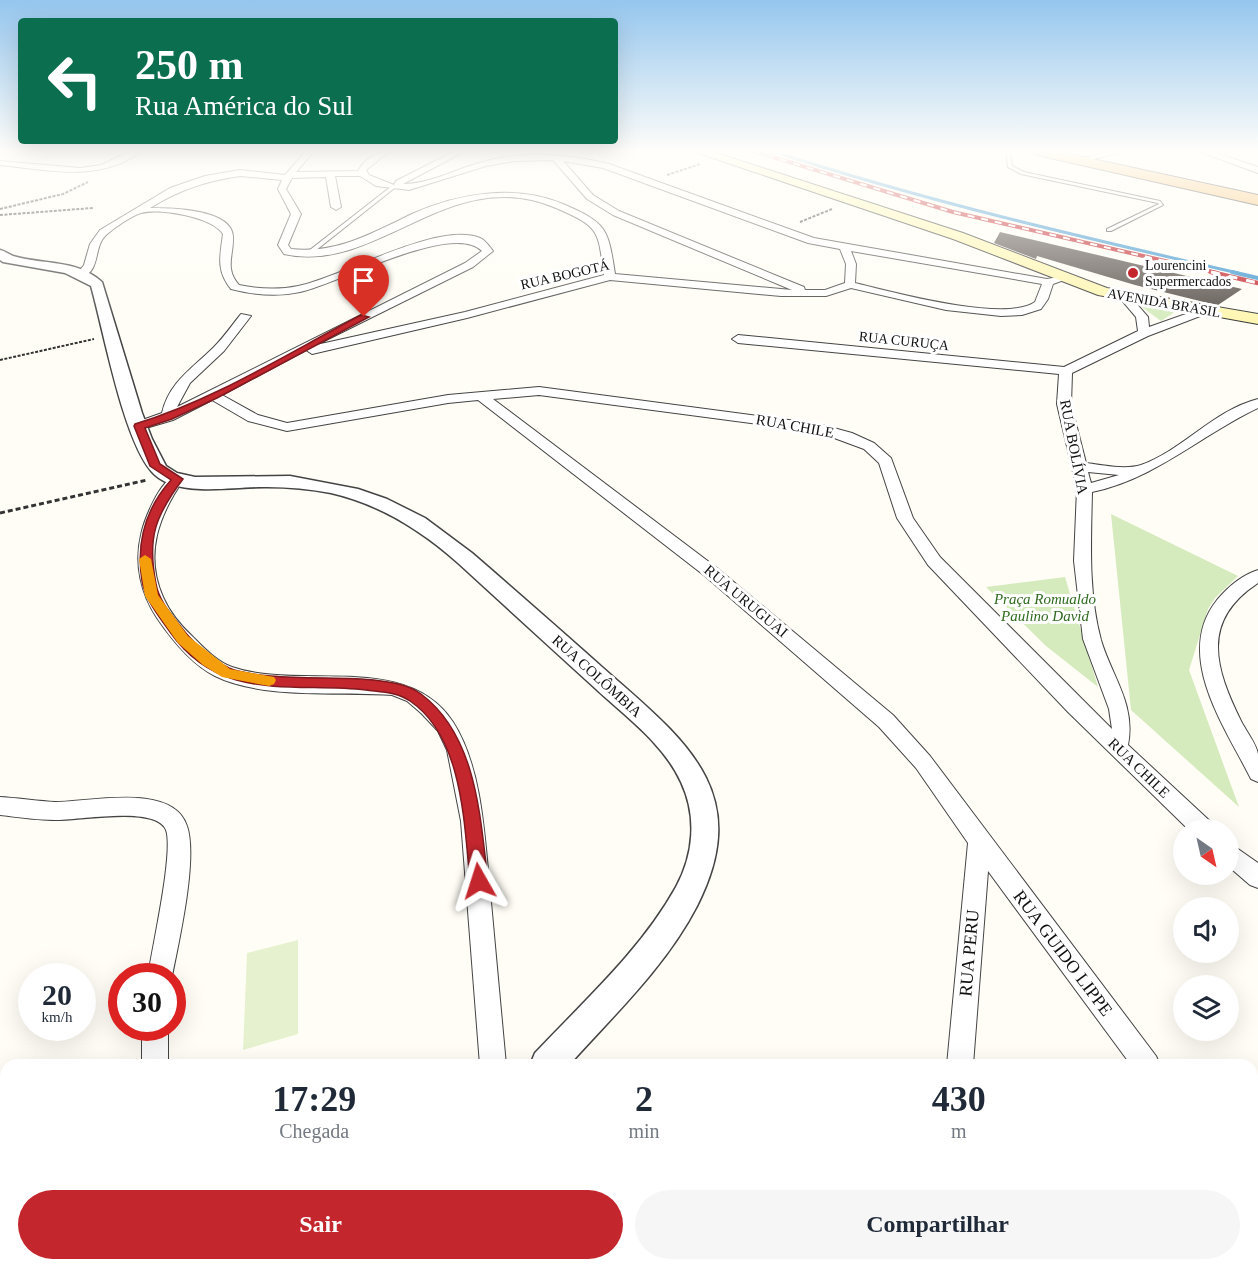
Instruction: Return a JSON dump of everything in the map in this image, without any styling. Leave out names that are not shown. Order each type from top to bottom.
[{"type":"main road","name":"AVENIDA BRASIL","points":[[878,210],[958,236],[1054,280],[1125,297],[1258,319]]},
{"type":"street","points":[[82,274],[91,264],[94,240],[137,210]]},
{"type":"street","points":[[139,426],[168,417],[214,396],[286,356],[469,265],[484,255],[487,247],[471,240],[444,239],[307,288],[290,291],[248,290],[235,287],[224,272],[224,254],[228,234],[222,224],[193,213],[142,210]]},
{"type":"street","points":[[294,210],[296,214],[283,247],[288,252],[308,254],[361,243],[435,210]]},
{"type":"street","points":[[567,210],[600,230],[607,248],[610,277]]},
{"type":"street","points":[[611,210],[810,293]]},
{"type":"street","points":[[724,210],[812,241],[844,246],[1054,280],[1036,308],[1006,314],[850,285],[851,264],[844,246]]},
{"type":"street","points":[[0,254],[8,259],[82,274],[98,285],[149,456],[155,466],[173,477],[150,525],[145,559],[152,596],[183,640],[208,662],[227,674],[258,680],[352,683],[394,688],[414,696],[445,726],[457,750],[472,821],[492,1059]]},
{"type":"street","name":"RUA BOGOTÁ","points":[[286,356],[410,329],[610,277],[810,293],[836,291],[850,285]]},
{"type":"street","points":[[1125,297],[1142,317],[1144,333]]},
{"type":"street","points":[[1066,371],[1144,333],[1204,311]]},
{"type":"street","points":[[168,417],[170,405],[180,384],[194,369],[217,351],[245,316]]},
{"type":"street","name":"RUA CURUÇA","points":[[738,339],[1066,371]]},
{"type":"street","name":"RUA BOLÍVIA","points":[[1066,371],[1064,404],[1085,489],[1082,561],[1092,639],[1119,709],[1122,727],[1118,747]]},
{"type":"street","name":"RUA CHILE","points":[[214,396],[253,418],[287,427],[479,395],[539,391],[699,410],[819,428],[847,436],[869,446],[886,461],[905,518],[934,561],[1030,661],[1193,819]]},
{"type":"street","name":"RUA URUGUAI","points":[[479,395],[711,572],[886,721],[923,762],[979,841]]},
{"type":"street","points":[[1085,489],[1126,480],[1225,419],[1258,403]]},
{"type":"street","points":[[1079,466],[1111,471],[1144,469]]},
{"type":"street","name":"RUA COLÔMBIA","points":[[173,477],[208,483],[294,482],[321,485],[385,505],[419,523],[453,548],[559,641],[648,723],[686,765],[702,800],[706,832],[702,859],[689,891],[668,928],[552,1059]]},
{"type":"street","points":[[1258,576],[1231,593],[1207,637],[1212,671],[1258,773]]},
{"type":"street","points":[[0,806],[56,811],[146,807],[166,812],[177,826],[177,848],[174,889],[162,963]]},
{"type":"street","name":"RUA PERU","points":[[961,1059],[979,841]]},
{"type":"street","name":"RUA GUIDO LIPPE","points":[[979,841],[1142,1059]]},
{"type":"street","points":[[1239,861],[1258,877]]},
{"type":"street","points":[[155,1041],[155,1059]]},
{"type":"lane","points":[[308,254],[364,210]]},
{"type":"lane","points":[[1109,230],[1150,210]]},
{"type":"path","points":[[0,215],[63,210]]},
{"type":"path","points":[[780,231],[828,210]]},
{"type":"path","points":[[0,360],[90,339]]},
{"type":"path","points":[[0,513],[173,477]]},
{"type":"green space","points":[[1153,303],[1178,310],[1161,321],[1139,305]]},
{"type":"green space","points":[[1111,514],[1238,576],[1215,598],[1208,609],[1189,670],[1239,807],[1131,710]]},
{"type":"green space","name":"Praça Romualdo Paulino David","points":[[1065,577],[1098,687],[1046,646],[986,587]]},
{"type":"green space","points":[[298,940],[298,1034],[243,1050],[247,953]]},
{"type":"building","name":"Lourencini Supermercados","points":[[1000,232],[1242,289],[1218,305],[1212,304],[1135,285],[1037,256],[1036,259],[994,243]]},
{"type":"waterway","points":[[977,210],[1238,273]]},
{"type":"waterway","points":[[1232,272],[1258,278]]},
{"type":"railway","points":[[947,210],[1217,273]]},
{"type":"railway","points":[[1211,272],[1258,283]]},
{"type":"slow traffic","points":[[145,559],[152,596],[170,625],[183,640],[208,662],[227,674],[269,680]]},
{"type":"place","name":"Lourencini Supermercados","points":[[1133,273]]},
{"type":"route","points":[[364,317],[286,356],[214,396],[168,417],[139,426],[149,456],[155,466],[163,473],[177,479],[162,498],[150,525],[145,559],[152,596],[170,625],[183,640],[208,662],[227,674],[258,680],[352,683],[394,688],[414,696],[428,708],[445,726],[457,750],[472,821],[479,881]]}]
